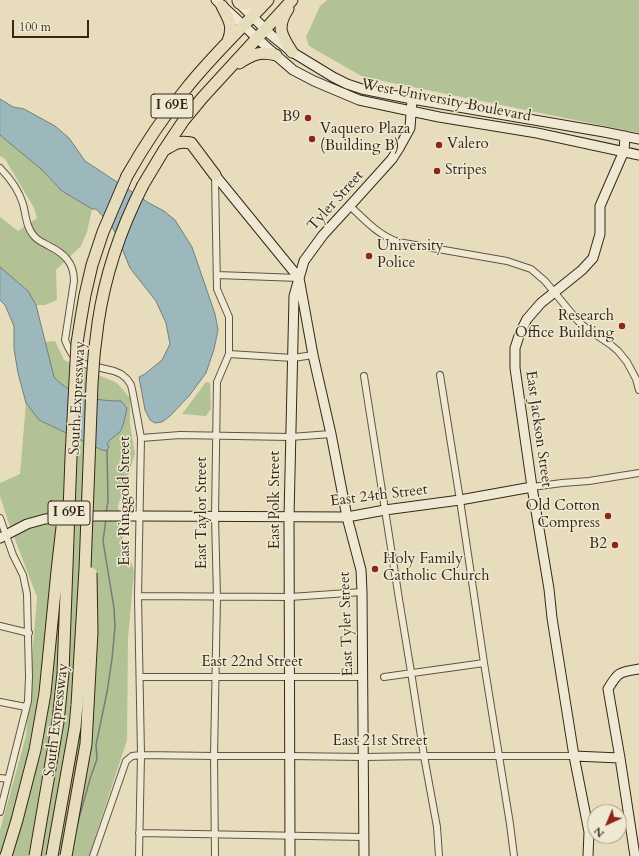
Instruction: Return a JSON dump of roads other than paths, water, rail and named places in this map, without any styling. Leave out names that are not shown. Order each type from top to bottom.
[{"type":"highway","points":[[238,1],[248,5],[267,0]]},
{"type":"highway","name":"South Expressway","points":[[35,856],[58,722],[63,673],[77,343],[85,295],[92,265],[103,232],[127,176],[145,145],[181,94],[204,67],[267,0]]},
{"type":"highway","points":[[292,52],[281,34],[281,28],[283,18],[293,0]]},
{"type":"highway","name":"South Expressway","points":[[52,856],[75,727],[85,569],[93,362],[102,298],[107,278],[118,242],[143,185],[184,120],[293,0]]},
{"type":"highway","points":[[219,3],[231,26],[227,44]]},
{"type":"highway","points":[[227,71],[252,55],[259,53],[276,55]]},
{"type":"highway","points":[[164,150],[176,143],[190,143],[215,175]]},
{"type":"highway","points":[[66,856],[86,744],[87,730],[92,632],[90,440]]},
{"type":"highway","points":[[6,856],[35,750],[45,693],[57,571],[71,457]]},
{"type":"street","name":"West University Boulevard","points":[[238,1],[252,16],[261,34],[276,55],[294,70],[328,88],[359,100],[439,117],[537,133],[639,155]]},
{"type":"street","name":"West University Boulevard","points":[[219,3],[244,26],[261,34],[346,84],[412,100],[639,139]]},
{"type":"street","name":"Tyler Street","points":[[299,278],[304,261],[323,235],[392,159],[399,148],[410,128],[412,100]]},
{"type":"street","name":"East Jackson Street","points":[[588,856],[589,832],[574,756],[552,618],[549,589],[532,487],[515,368],[515,348],[527,319],[541,303],[582,270],[593,258],[600,234],[600,206],[624,152],[625,136]]},
{"type":"street","name":"East Ringgold Street","points":[[0,168],[16,188],[23,203],[30,232],[40,242],[56,249],[65,256],[72,268],[74,281],[65,340],[68,348],[72,354],[84,364],[114,371],[120,374],[127,379],[131,385],[133,394],[141,438],[138,596],[141,755],[139,856]]},
{"type":"street","points":[[215,175],[299,278]]},
{"type":"street","name":"East Taylor Street","points":[[215,175],[217,289],[229,317],[229,354],[217,382],[215,517],[217,597],[214,756],[215,856]]},
{"type":"street","points":[[350,206],[374,228],[398,242],[507,260],[531,269],[544,281],[578,321],[618,351],[627,362],[636,379],[639,390]]},
{"type":"street","points":[[217,275],[299,278]]},
{"type":"street","name":"East Tyler Street","points":[[299,278],[313,355],[331,434],[347,517],[361,570],[364,856]]},
{"type":"street","name":"East Polk Street","points":[[290,856],[290,437],[294,296],[299,278]]},
{"type":"street","points":[[229,354],[293,358],[313,355]]},
{"type":"street","points":[[440,375],[484,663],[500,757],[514,856]]},
{"type":"street","points":[[364,376],[412,672],[424,756],[437,827],[439,856]]},
{"type":"street","points":[[141,438],[180,435],[290,437],[331,434]]},
{"type":"street","name":"East 24th Street","points":[[3,537],[27,524],[45,519],[95,516],[347,517],[385,510],[460,500],[532,487],[588,481],[639,473]]},
{"type":"street","points":[[0,518],[3,537],[23,574],[27,594],[30,677],[28,701],[0,812]]},
{"type":"street","points":[[138,596],[290,598],[362,592]]},
{"type":"street","points":[[0,626],[29,633]]},
{"type":"street","points":[[384,677],[484,663]]},
{"type":"street","points":[[635,856],[608,689],[620,673],[639,669]]},
{"type":"street","name":"East 22nd Street","points":[[140,677],[363,677]]},
{"type":"street","points":[[0,702],[26,707]]},
{"type":"street","points":[[93,856],[126,761],[132,756],[141,755]]},
{"type":"street","name":"East 21st Street","points":[[141,755],[364,758],[424,756],[574,756],[620,758]]},
{"type":"street","points":[[0,778],[8,780]]},
{"type":"street","points":[[139,833],[364,837]]},
{"type":"water","points":[[0,99],[13,107],[24,109],[55,126],[69,138],[85,161],[149,203],[164,211],[175,220],[192,247],[215,314],[218,330],[214,349],[206,373],[189,396],[170,416],[162,422],[155,423],[150,420],[145,410],[139,377],[162,360],[170,344],[166,323],[156,301],[130,268],[111,225],[96,209],[92,209],[62,191],[41,169],[0,135]]},
{"type":"water","points":[[0,267],[28,291],[36,305],[54,377],[68,389],[76,393],[102,400],[121,401],[127,408],[122,428],[119,433],[107,444],[109,446],[107,451],[39,420],[26,403],[18,373],[14,349],[14,326],[5,305],[0,300]]},
{"type":"waterway","points":[[106,513],[108,501],[107,451]]},
{"type":"waterway","points":[[76,829],[97,759],[96,745],[112,659],[115,627],[114,608],[103,541],[106,519]]},
{"type":"place","name":"B9","points":[[308,118]]},
{"type":"place","name":"Vaquero Plaza (Building B)","points":[[312,139]]},
{"type":"place","name":"Valero","points":[[439,145]]},
{"type":"place","name":"Stripes","points":[[437,171]]},
{"type":"place","name":"University Police","points":[[369,256]]},
{"type":"place","name":"Research Office Building","points":[[622,326]]},
{"type":"place","name":"Old Cotton Compress","points":[[608,516]]},
{"type":"place","name":"B2","points":[[615,545]]},
{"type":"place","name":"Holy Family Catholic Church","points":[[375,569]]}]
